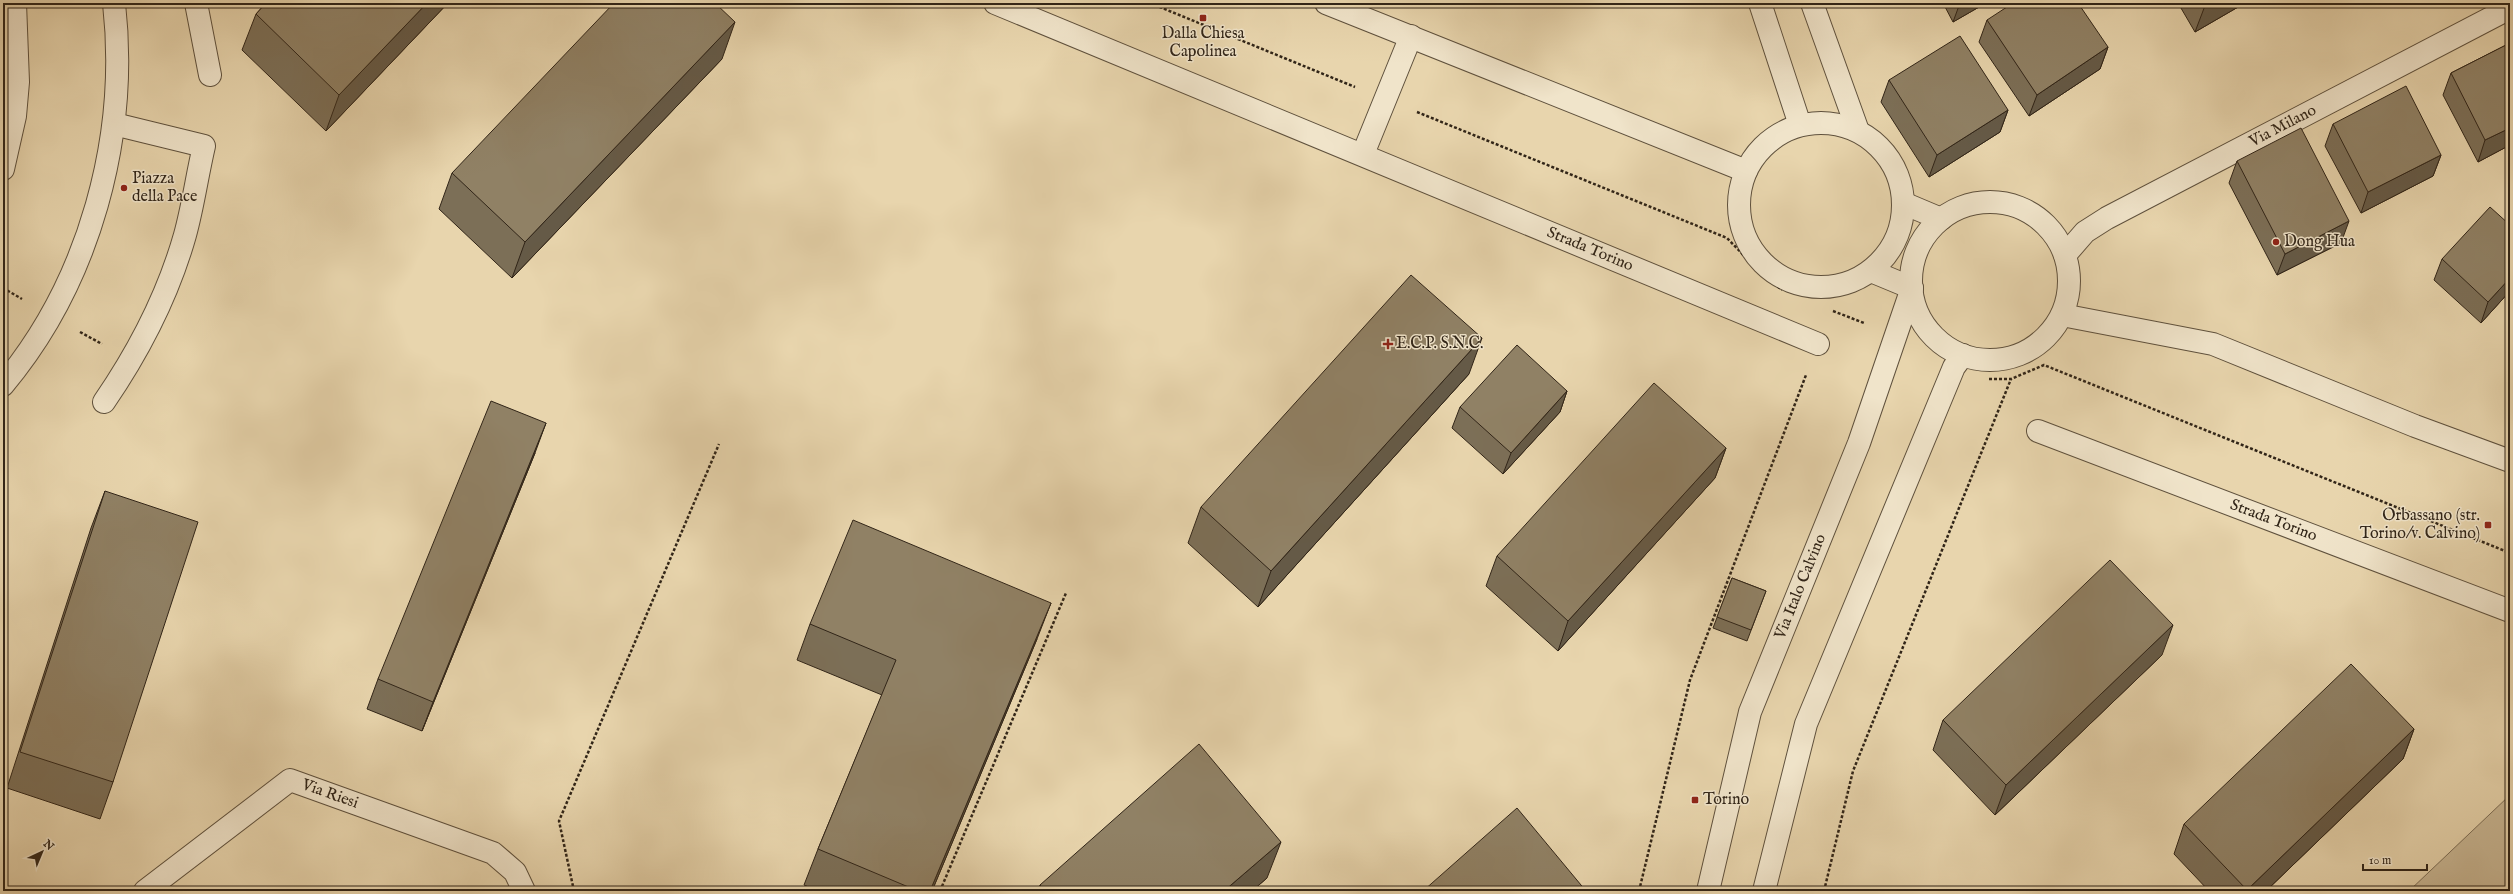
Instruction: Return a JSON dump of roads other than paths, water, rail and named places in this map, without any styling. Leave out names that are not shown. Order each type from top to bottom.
[{"type":"street","points":[[3,169],[15,116],[18,82],[15,3]]},
{"type":"street","points":[[3,385],[18,368],[50,315],[73,270],[96,210],[114,124],[117,86],[117,29],[114,3]]},
{"type":"street","points":[[196,3],[210,75]]},
{"type":"street","name":"Strada Torino","points":[[995,3],[1363,154],[1818,344]]},
{"type":"street","points":[[1326,3],[1746,171]]},
{"type":"street","points":[[1760,3],[1800,125]]},
{"type":"street","points":[[1812,3],[1858,131]]},
{"type":"street","name":"Via Milano","points":[[2065,255],[2085,232],[2107,218],[2510,8]]},
{"type":"street","points":[[1363,154],[1411,36]]},
{"type":"street","points":[[1818,122],[1837,124],[1858,131],[1881,149],[1892,163],[1899,179],[1903,203],[1902,221],[1896,239],[1886,256],[1871,271],[1850,282],[1823,287],[1793,282],[1778,275],[1754,251],[1745,236],[1740,213],[1740,190],[1746,171],[1765,145],[1781,133],[1800,125],[1818,122]]},
{"type":"street","points":[[104,402],[132,361],[159,307],[185,236],[204,146],[114,124]]},
{"type":"street","points":[[1987,202],[2017,206],[2033,215],[2048,227],[2058,240],[2065,255],[2069,272],[2069,289],[2062,315],[2051,331],[2038,344],[2017,355],[1991,360],[1959,361],[1925,325],[1917,310],[1912,288],[1912,266],[1919,245],[1929,230],[1941,219],[1961,207],[1987,202]]},
{"type":"street","points":[[1903,203],[1941,219]]},
{"type":"street","points":[[1871,271],[1912,288]]},
{"type":"street","name":"Via Italo Calvino","points":[[1708,891],[1750,712],[1859,443],[1912,288]]},
{"type":"street","points":[[2062,315],[2213,344],[2415,426],[2510,461]]},
{"type":"street","points":[[1764,891],[1806,724],[1959,361]]},
{"type":"street","name":"Strada Torino","points":[[2038,431],[2510,611]]},
{"type":"street","name":"Via Riesi","points":[[145,891],[290,780],[493,853],[515,872],[524,891]]},
{"type":"place","name":"Dalla Chiesa Capolinea","points":[[1203,18]]},
{"type":"place","name":"Piazza della Pace","points":[[124,188]]},
{"type":"place","name":"Dong Hua","points":[[2276,242]]},
{"type":"place","name":"E.C.P. S.N.C.","points":[[1388,344]]},
{"type":"place","name":"Orbassano (str. Torino/v. Calvino)","points":[[2488,525]]},
{"type":"place","name":"Torino","points":[[1695,800]]}]
